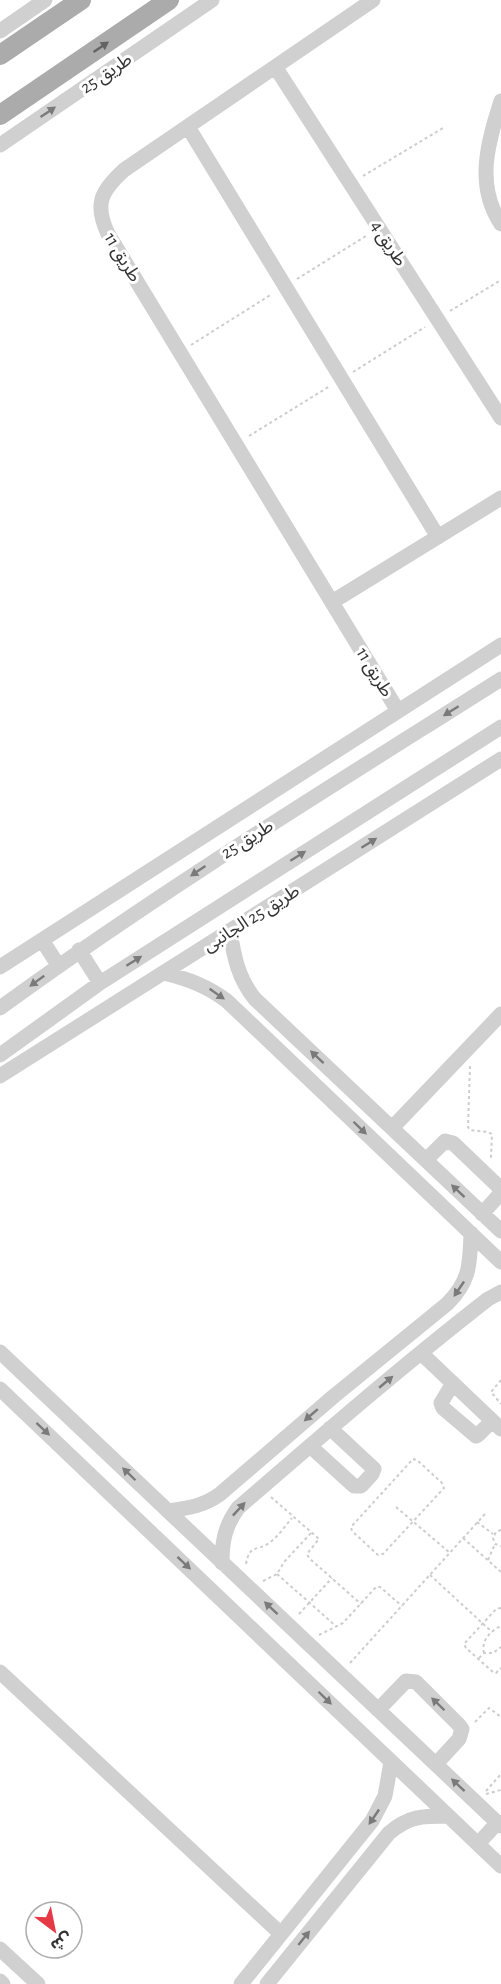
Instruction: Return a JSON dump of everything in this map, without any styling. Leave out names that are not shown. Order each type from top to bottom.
[{"type":"main road","points":[[0,56],[81,0]]},
{"type":"main road","points":[[0,115],[169,0]]},
{"type":"street","points":[[0,31],[45,0]]},
{"type":"street","name":"طريق 25","points":[[0,145],[212,0]]},
{"type":"street","name":"طريق 11","points":[[373,0],[124,170],[109,183],[100,199],[100,217],[108,234],[398,711]]},
{"type":"street","name":"طريق 4","points":[[276,68],[501,418]]},
{"type":"street","points":[[499,218],[487,192],[485,166],[489,138],[501,101]]},
{"type":"street","points":[[188,127],[438,537]]},
{"type":"street","points":[[332,602],[501,498]]},
{"type":"street","points":[[0,967],[501,645]]},
{"type":"street","name":"طريق 25","points":[[0,1008],[79,950],[231,849],[501,680]]},
{"type":"street","points":[[0,1055],[100,983],[499,732]]},
{"type":"street","name":"طريق 25 الجانبى","points":[[0,1076],[501,759]]},
{"type":"street","points":[[230,931],[238,971],[245,986],[255,999],[501,1231]]},
{"type":"street","points":[[42,940],[58,965]]},
{"type":"street","points":[[79,950],[100,983]]},
{"type":"street","points":[[164,973],[198,983],[227,1001],[501,1262]]},
{"type":"street","points":[[392,1128],[501,1014]]},
{"type":"street","points":[[426,1160],[445,1141],[453,1143],[467,1156],[500,1190],[498,1198],[482,1214]]},
{"type":"street","points":[[168,1511],[196,1507],[220,1494],[334,1396],[447,1304],[459,1292],[467,1276],[471,1233]]},
{"type":"street","points":[[222,1563],[224,1533],[229,1520],[238,1508],[421,1353],[488,1299],[501,1292]]},
{"type":"street","points":[[0,1352],[499,1824],[478,1844]]},
{"type":"street","points":[[421,1353],[453,1383],[497,1425],[476,1436],[443,1408],[441,1403],[453,1383]]},
{"type":"street","points":[[0,1389],[501,1866]]},
{"type":"street","points":[[310,1446],[354,1486],[361,1486],[372,1474],[374,1468],[330,1428]]},
{"type":"street","points":[[274,1648],[290,1627]]},
{"type":"street","points":[[0,1672],[281,1934]]},
{"type":"street","points":[[378,1710],[402,1684],[411,1680],[430,1696],[462,1730],[459,1739],[436,1764]]},
{"type":"street","points":[[241,1984],[380,1809],[388,1783],[391,1762]]},
{"type":"street","points":[[267,1984],[389,1833],[401,1823],[415,1817],[448,1816]]},
{"type":"street","points":[[0,1949],[38,1984]]},
{"type":"path","points":[[351,183],[443,128]]},
{"type":"path","points":[[236,444],[501,280]]},
{"type":"path","points":[[471,1045],[468,1127],[470,1130],[492,1134],[490,1164]]},
{"type":"path","points":[[501,1380],[491,1392],[501,1404]]},
{"type":"path","points":[[415,1459],[444,1488],[413,1522],[381,1555],[351,1529],[352,1525],[411,1460],[415,1459]]},
{"type":"path","points":[[261,1488],[319,1541],[308,1556],[361,1604]]},
{"type":"path","points":[[396,1508],[450,1553]]},
{"type":"path","points":[[340,1674],[485,1514]]},
{"type":"path","points":[[293,1516],[269,1544],[250,1552],[247,1557],[244,1584],[270,1579],[277,1574],[284,1562],[311,1532]]},
{"type":"path","points":[[477,1522],[493,1534]]},
{"type":"path","points":[[493,1534],[501,1530]]},
{"type":"path","points":[[488,1560],[495,1544],[493,1534]]},
{"type":"path","points":[[463,1538],[501,1572]]},
{"type":"path","points":[[495,1544],[501,1546]]},
{"type":"path","points":[[277,1574],[337,1627]]},
{"type":"path","points":[[430,1575],[492,1632]]},
{"type":"path","points":[[290,1627],[309,1602],[332,1578]]},
{"type":"path","points":[[305,1641],[337,1627],[378,1587],[402,1606]]},
{"type":"path","points":[[501,1608],[497,1607],[464,1644],[495,1673],[501,1668]]},
{"type":"path","points":[[484,1653],[483,1643],[492,1632],[501,1626]]},
{"type":"path","points":[[478,1659],[484,1653],[493,1653],[501,1647]]},
{"type":"path","points":[[462,1730],[473,1724],[489,1708],[501,1717]]},
{"type":"path","points":[[501,1774],[482,1794],[501,1790]]}]
